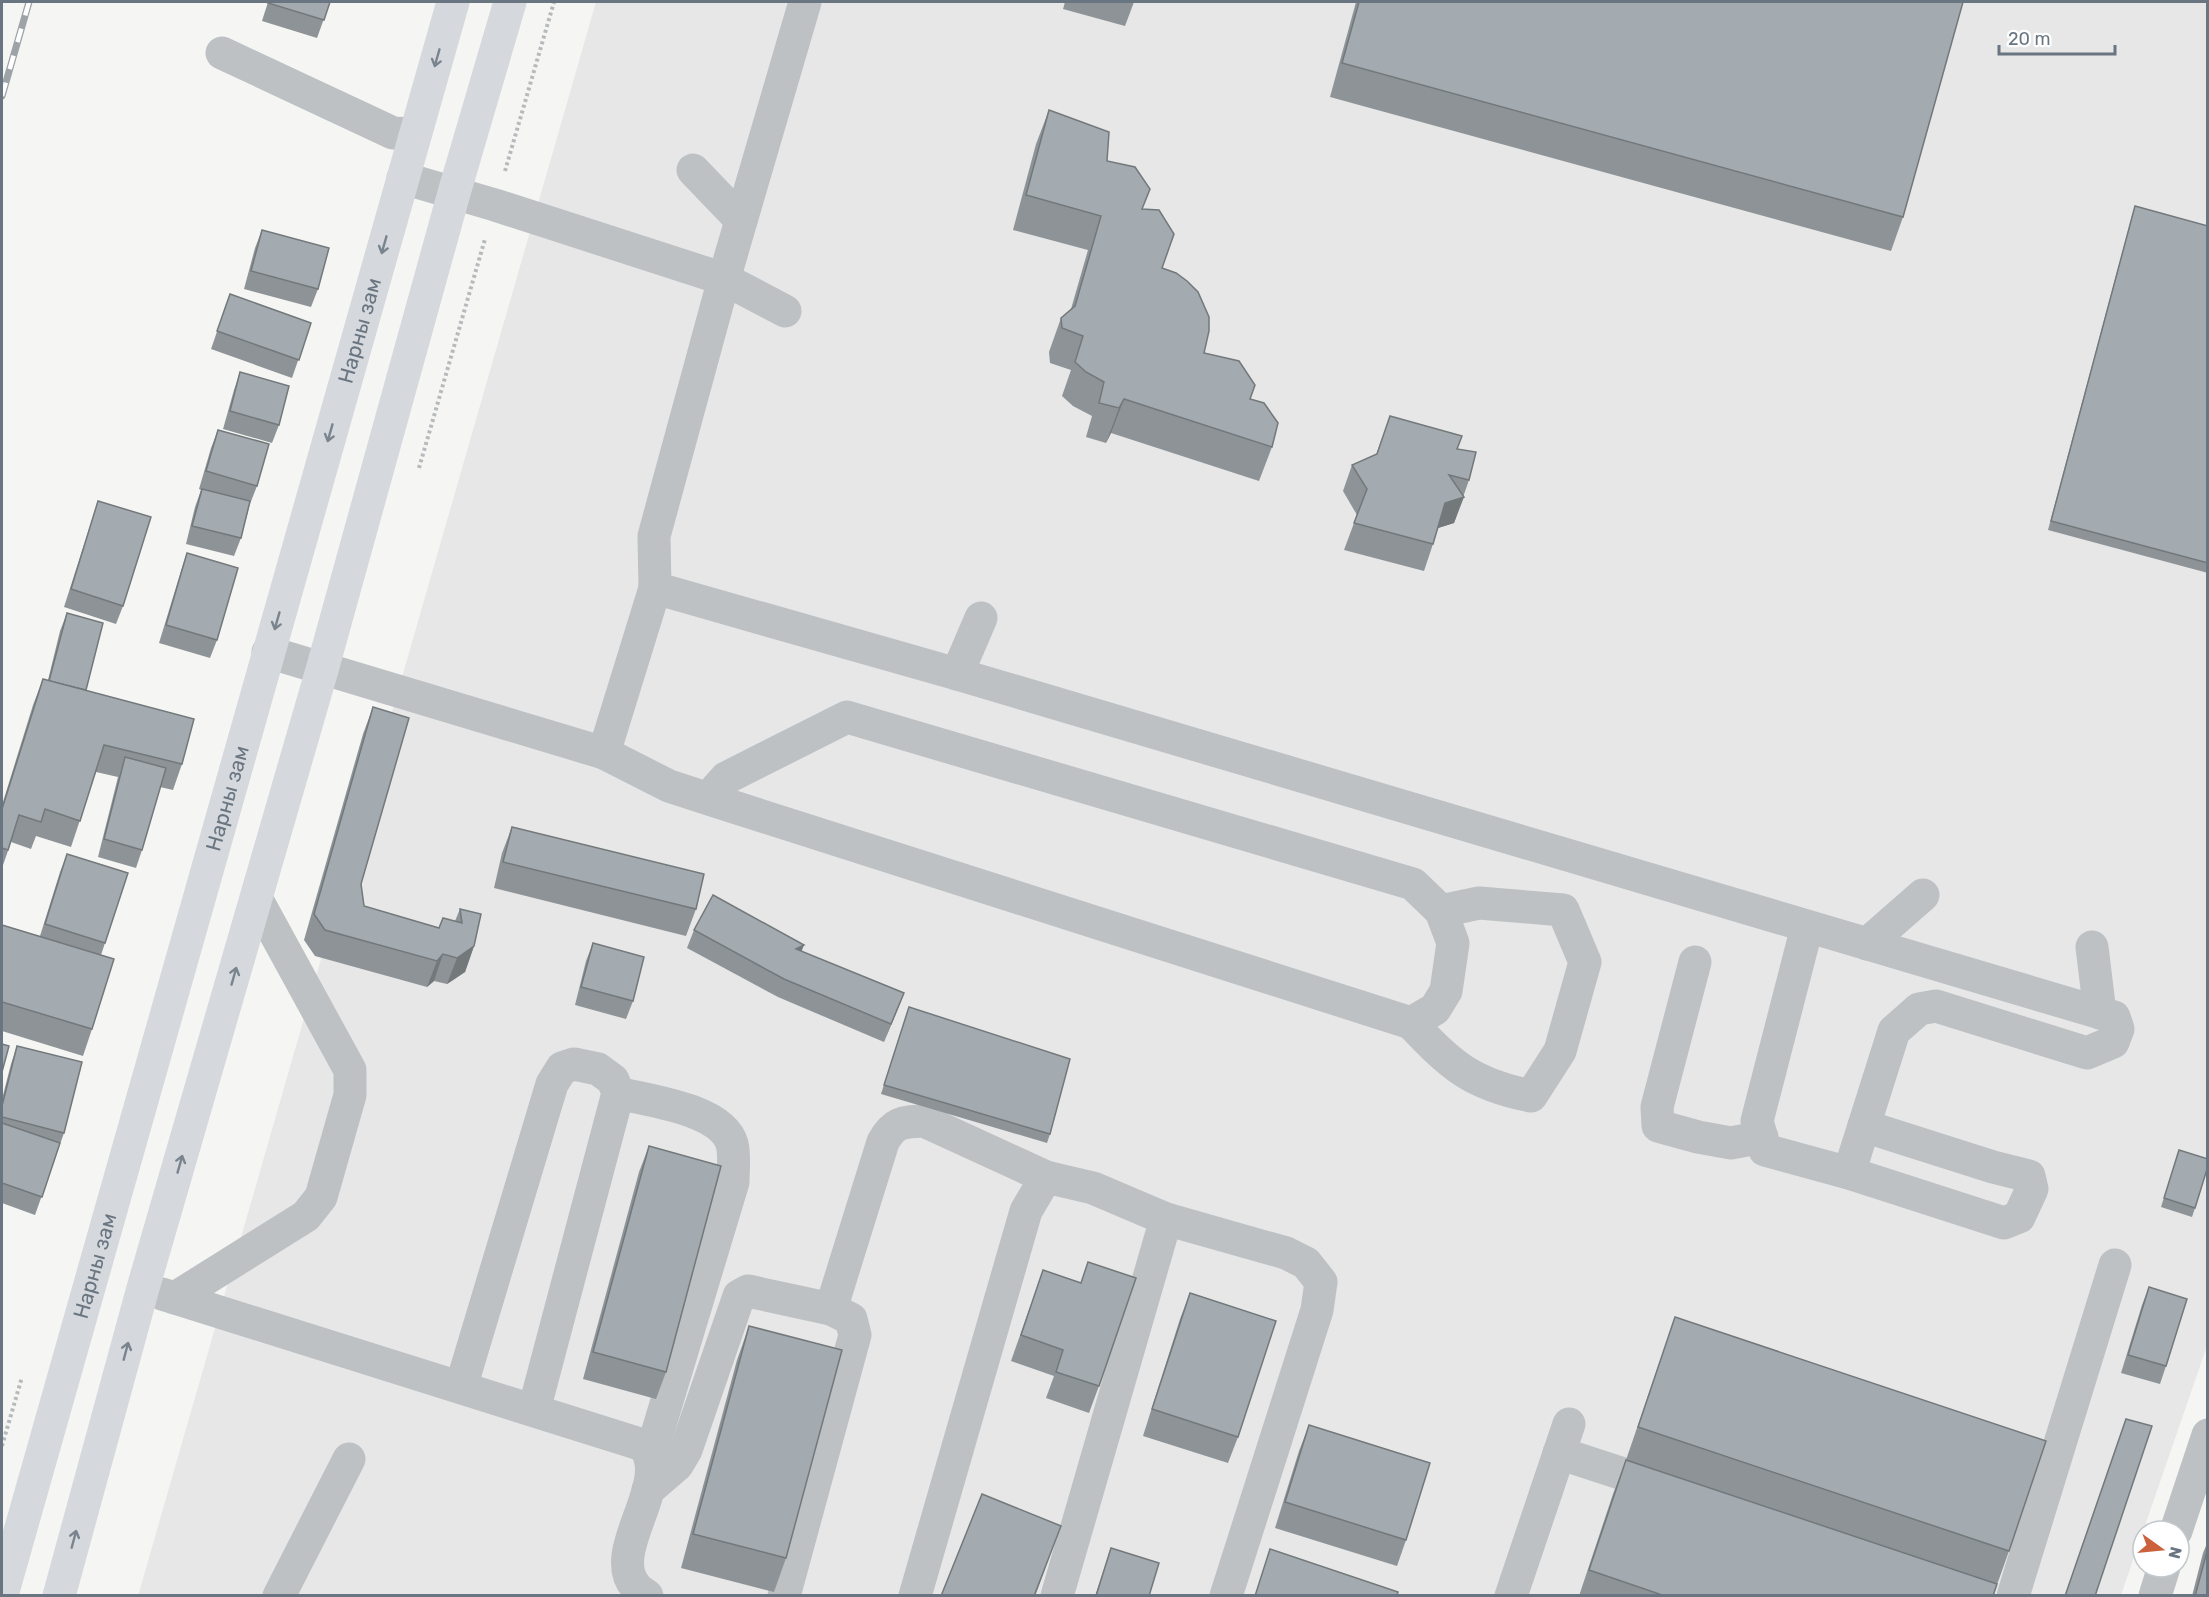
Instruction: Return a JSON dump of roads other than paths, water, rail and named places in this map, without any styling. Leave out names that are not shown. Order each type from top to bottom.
[{"type":"main road","name":"Нарны зам","points":[[2,1596],[453,2]]},
{"type":"main road","points":[[59,1596],[143,1288],[257,900],[454,193],[510,2]]},
{"type":"street","points":[[604,753],[655,588],[654,536],[724,279],[805,2]]},
{"type":"street","points":[[222,53],[393,133],[415,135]]},
{"type":"street","points":[[693,170],[741,220]]},
{"type":"street","points":[[403,178],[724,279],[785,311]]},
{"type":"street","points":[[655,588],[957,674],[2114,1017],[2118,1029],[2113,1042],[2088,1053],[1936,1006],[1920,1009],[1894,1031],[1849,1173]]},
{"type":"street","points":[[957,674],[981,618]]},
{"type":"street","points":[[268,652],[604,753],[669,786],[1411,1023],[1444,1057],[1469,1076],[1504,1090],[1531,1096],[1560,1051],[1586,962],[1563,910],[1479,903],[1441,910]]},
{"type":"street","points":[[712,800],[717,788],[726,778],[847,717],[1413,884],[1441,910],[1453,943],[1446,991],[1435,1009],[1411,1023]]},
{"type":"street","points":[[1867,944],[1923,896]]},
{"type":"street","points":[[175,1298],[306,1216],[321,1197],[350,1095],[350,1070],[257,900]]},
{"type":"street","points":[[1807,927],[1757,1121],[1766,1150],[1849,1173],[2004,1223],[2019,1217],[2032,1189],[2029,1176],[1993,1167],[1864,1126]]},
{"type":"street","points":[[2092,947],[2100,1013]]},
{"type":"street","points":[[1695,962],[1657,1107],[1658,1126],[1731,1143],[1762,1137]]},
{"type":"street","points":[[462,1387],[552,1084],[562,1068],[574,1064],[598,1069],[614,1080],[618,1093],[534,1410]]},
{"type":"street","points":[[618,1093],[702,1114],[723,1128],[732,1145],[733,1182],[651,1454],[648,1490],[627,1557],[628,1574],[636,1588],[647,1596]]},
{"type":"street","points":[[831,1309],[883,1142],[890,1129],[903,1122],[924,1121],[1046,1177],[1093,1188],[1166,1219],[1286,1253],[1306,1263],[1321,1282],[1317,1310],[1226,1596]]},
{"type":"street","points":[[915,1596],[1026,1211],[1046,1177]]},
{"type":"street","points":[[1057,1596],[1166,1219]]},
{"type":"street","points":[[2000,1594],[2115,1266]]},
{"type":"street","points":[[143,1288],[643,1445],[651,1454]]},
{"type":"street","points":[[648,1490],[677,1465],[686,1450],[739,1296],[748,1291],[831,1309],[851,1319],[855,1335],[784,1596]]},
{"type":"street","points":[[2180,1519],[2208,1435]]},
{"type":"street","points":[[1511,1596],[1564,1439],[1694,1497]]},
{"type":"street","points":[[279,1596],[350,1459]]},
{"type":"street","points":[[2155,1596],[2160,1579]]},
{"type":"railway","points":[[2,96],[29,2]]}]
